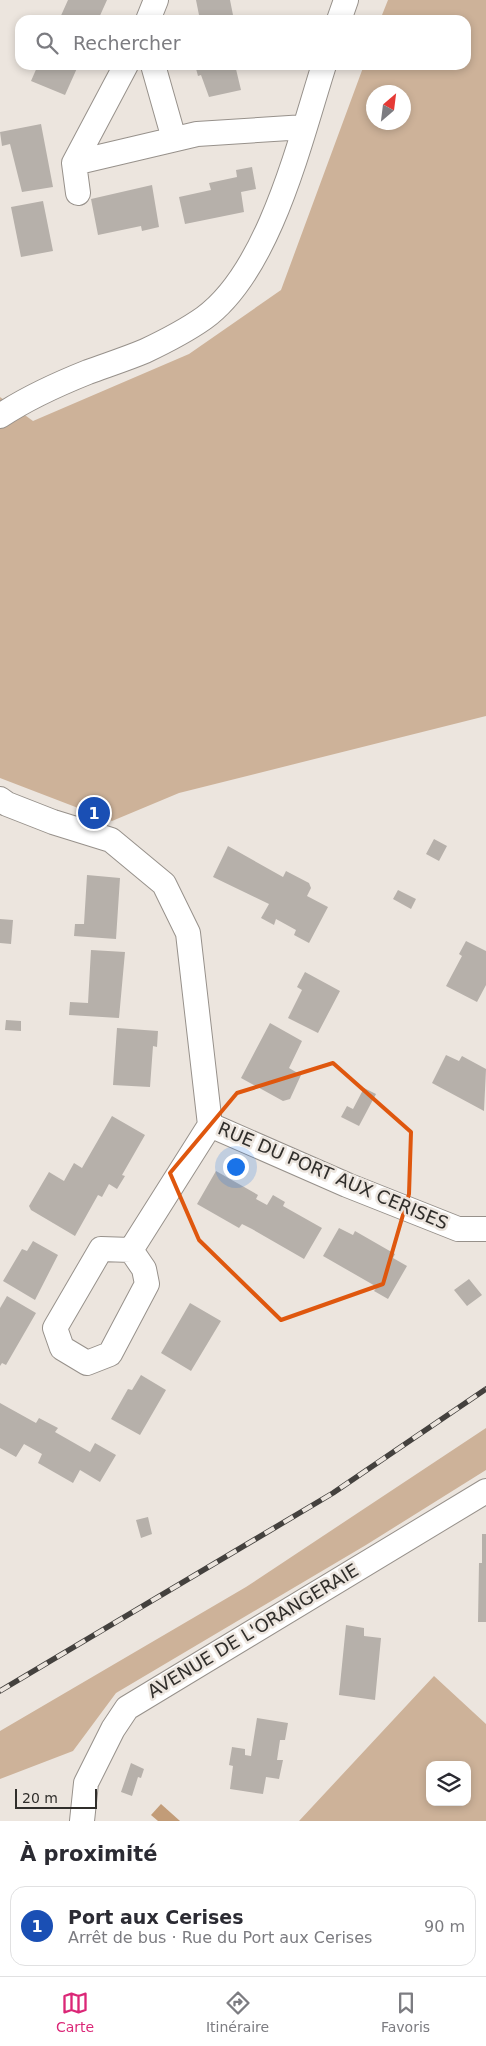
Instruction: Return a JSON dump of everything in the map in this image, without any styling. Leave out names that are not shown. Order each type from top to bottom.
[{"type":"street","points":[[150,15],[156,0]]},
{"type":"street","points":[[341,15],[346,0]]},
{"type":"street","points":[[78,193],[74,162],[123,70]]},
{"type":"street","points":[[154,70],[174,139]]},
{"type":"street","points":[[0,416],[19,404],[85,373],[144,351],[205,317],[241,280],[265,239],[305,127],[322,70]]},
{"type":"street","points":[[74,162],[197,134],[305,127]]},
{"type":"street","name":"RUE DU PORT AUX CERISES","points":[[2,807],[111,840],[164,884],[188,933],[210,1124],[131,1250]]},
{"type":"street","name":"RUE DU PORT AUX CERISES","points":[[210,1124],[348,1185],[458,1229],[486,1229]]},
{"type":"street","points":[[101,1249],[131,1250],[144,1269],[147,1284],[110,1354],[87,1363],[62,1348],[55,1328],[101,1249]]},
{"type":"street","name":"AVENUE DE L'ORANGERAIE","points":[[82,1821],[86,1783],[113,1729],[126,1708],[486,1491]]},
{"type":"highlighted area","points":[[333,1063],[411,1132],[409,1194],[383,1284],[281,1320],[199,1240],[170,1173],[237,1093]]},
{"type":"shaded area","points":[[388,0],[486,0],[486,716],[179,793],[112,821],[0,778],[0,397],[33,421],[189,354],[281,290],[362,70],[471,70],[471,15],[382,15]]},
{"type":"shaded area","points":[[486,1428],[486,1470],[366,1545],[116,1693],[73,1751],[0,1779],[0,1731],[246,1587]]},
{"type":"shaded area","points":[[434,1676],[486,1724],[486,1821],[299,1821]]},
{"type":"shaded area","points":[[161,1804],[180,1821],[158,1821],[151,1815]]},
{"type":"building","points":[[68,0],[107,0],[100,15],[61,15]]},
{"type":"building","points":[[196,0],[230,0],[233,15],[199,15]]},
{"type":"building","points":[[36,70],[76,70],[65,95],[31,81]]},
{"type":"building","points":[[196,70],[236,70],[241,90],[209,97],[201,75],[198,76]]},
{"type":"building","points":[[41,124],[53,187],[22,192],[10,144],[2,146],[0,132]]},
{"type":"building","points":[[252,167],[256,189],[241,192],[244,212],[185,224],[179,197],[211,190],[209,183],[237,177],[236,170]]},
{"type":"building","points":[[152,185],[159,227],[142,231],[141,226],[98,235],[91,199]]},
{"type":"building","points":[[43,201],[53,251],[21,257],[11,207]]},
{"type":"building","points":[[434,839],[447,846],[439,861],[426,854]]},
{"type":"building","points":[[228,846],[283,877],[286,871],[309,883],[311,888],[307,896],[328,907],[309,943],[294,935],[296,930],[276,919],[274,925],[261,918],[269,904],[213,877]]},
{"type":"building","points":[[87,875],[120,878],[116,939],[74,936],[75,924],[84,924]]},
{"type":"building","points":[[398,890],[416,899],[411,909],[393,899]]},
{"type":"building","points":[[0,919],[13,920],[11,944],[0,943]]},
{"type":"building","points":[[466,941],[486,951],[486,985],[477,1002],[446,986],[462,956],[459,954]]},
{"type":"building","points":[[91,950],[125,952],[119,1018],[69,1015],[70,1002],[88,1003]]},
{"type":"building","points":[[305,972],[340,991],[318,1033],[288,1018],[302,990],[297,987]]},
{"type":"building","points":[[6,1020],[21,1021],[21,1031],[5,1030]]},
{"type":"building","points":[[270,1023],[302,1041],[289,1068],[301,1075],[290,1099],[283,1101],[241,1078]]},
{"type":"building","points":[[117,1028],[158,1031],[157,1047],[153,1046],[150,1087],[113,1085]]},
{"type":"building","points":[[446,1055],[459,1061],[462,1056],[486,1069],[484,1111],[432,1083]]},
{"type":"building","points":[[364,1088],[376,1094],[359,1126],[341,1117],[347,1106],[353,1109]]},
{"type":"building","points":[[112,1116],[145,1135],[122,1175],[125,1176],[117,1189],[109,1184],[102,1197],[98,1195],[75,1236],[31,1210],[29,1206],[49,1172],[64,1181],[74,1163],[82,1168]]},
{"type":"building","points":[[216,1171],[258,1195],[256,1199],[267,1205],[273,1195],[285,1202],[283,1206],[322,1228],[304,1259],[252,1229],[242,1224],[239,1228],[197,1204]]},
{"type":"building","points":[[339,1228],[353,1235],[355,1231],[395,1254],[393,1258],[407,1266],[388,1299],[374,1291],[377,1287],[323,1256]]},
{"type":"building","points":[[33,1241],[58,1255],[35,1300],[3,1281],[22,1249],[27,1251]]},
{"type":"building","points":[[469,1279],[482,1295],[467,1306],[454,1290]]},
{"type":"building","points":[[7,1296],[36,1313],[6,1365],[2,1363],[0,1366],[0,1308]]},
{"type":"building","points":[[190,1303],[221,1321],[191,1371],[161,1353]]},
{"type":"building","points":[[141,1375],[166,1390],[140,1435],[111,1419],[128,1389],[132,1390]]},
{"type":"building","points":[[0,1403],[36,1423],[39,1418],[58,1428],[55,1432],[90,1452],[95,1443],[116,1455],[100,1482],[80,1470],[73,1483],[38,1463],[42,1454],[24,1444],[16,1457],[0,1448]]},
{"type":"building","points":[[148,1517],[152,1534],[141,1538],[136,1520]]},
{"type":"building","points":[[482,1534],[486,1534],[486,1622],[478,1622],[479,1563],[482,1563]]},
{"type":"building","points":[[346,1625],[364,1628],[364,1636],[381,1638],[375,1700],[339,1695]]},
{"type":"building","points":[[257,1718],[288,1723],[285,1740],[280,1740],[277,1760],[283,1760],[279,1779],[266,1777],[263,1794],[230,1789],[233,1766],[229,1765],[232,1747],[245,1749],[245,1755],[251,1756]]},
{"type":"building","points":[[131,1763],[144,1769],[141,1778],[138,1777],[132,1796],[121,1792]]},
{"type":"railway","points":[[0,1691],[333,1493],[486,1389]]},
{"type":"place","name":"Port aux Cerises","points":[[94,813]]}]
